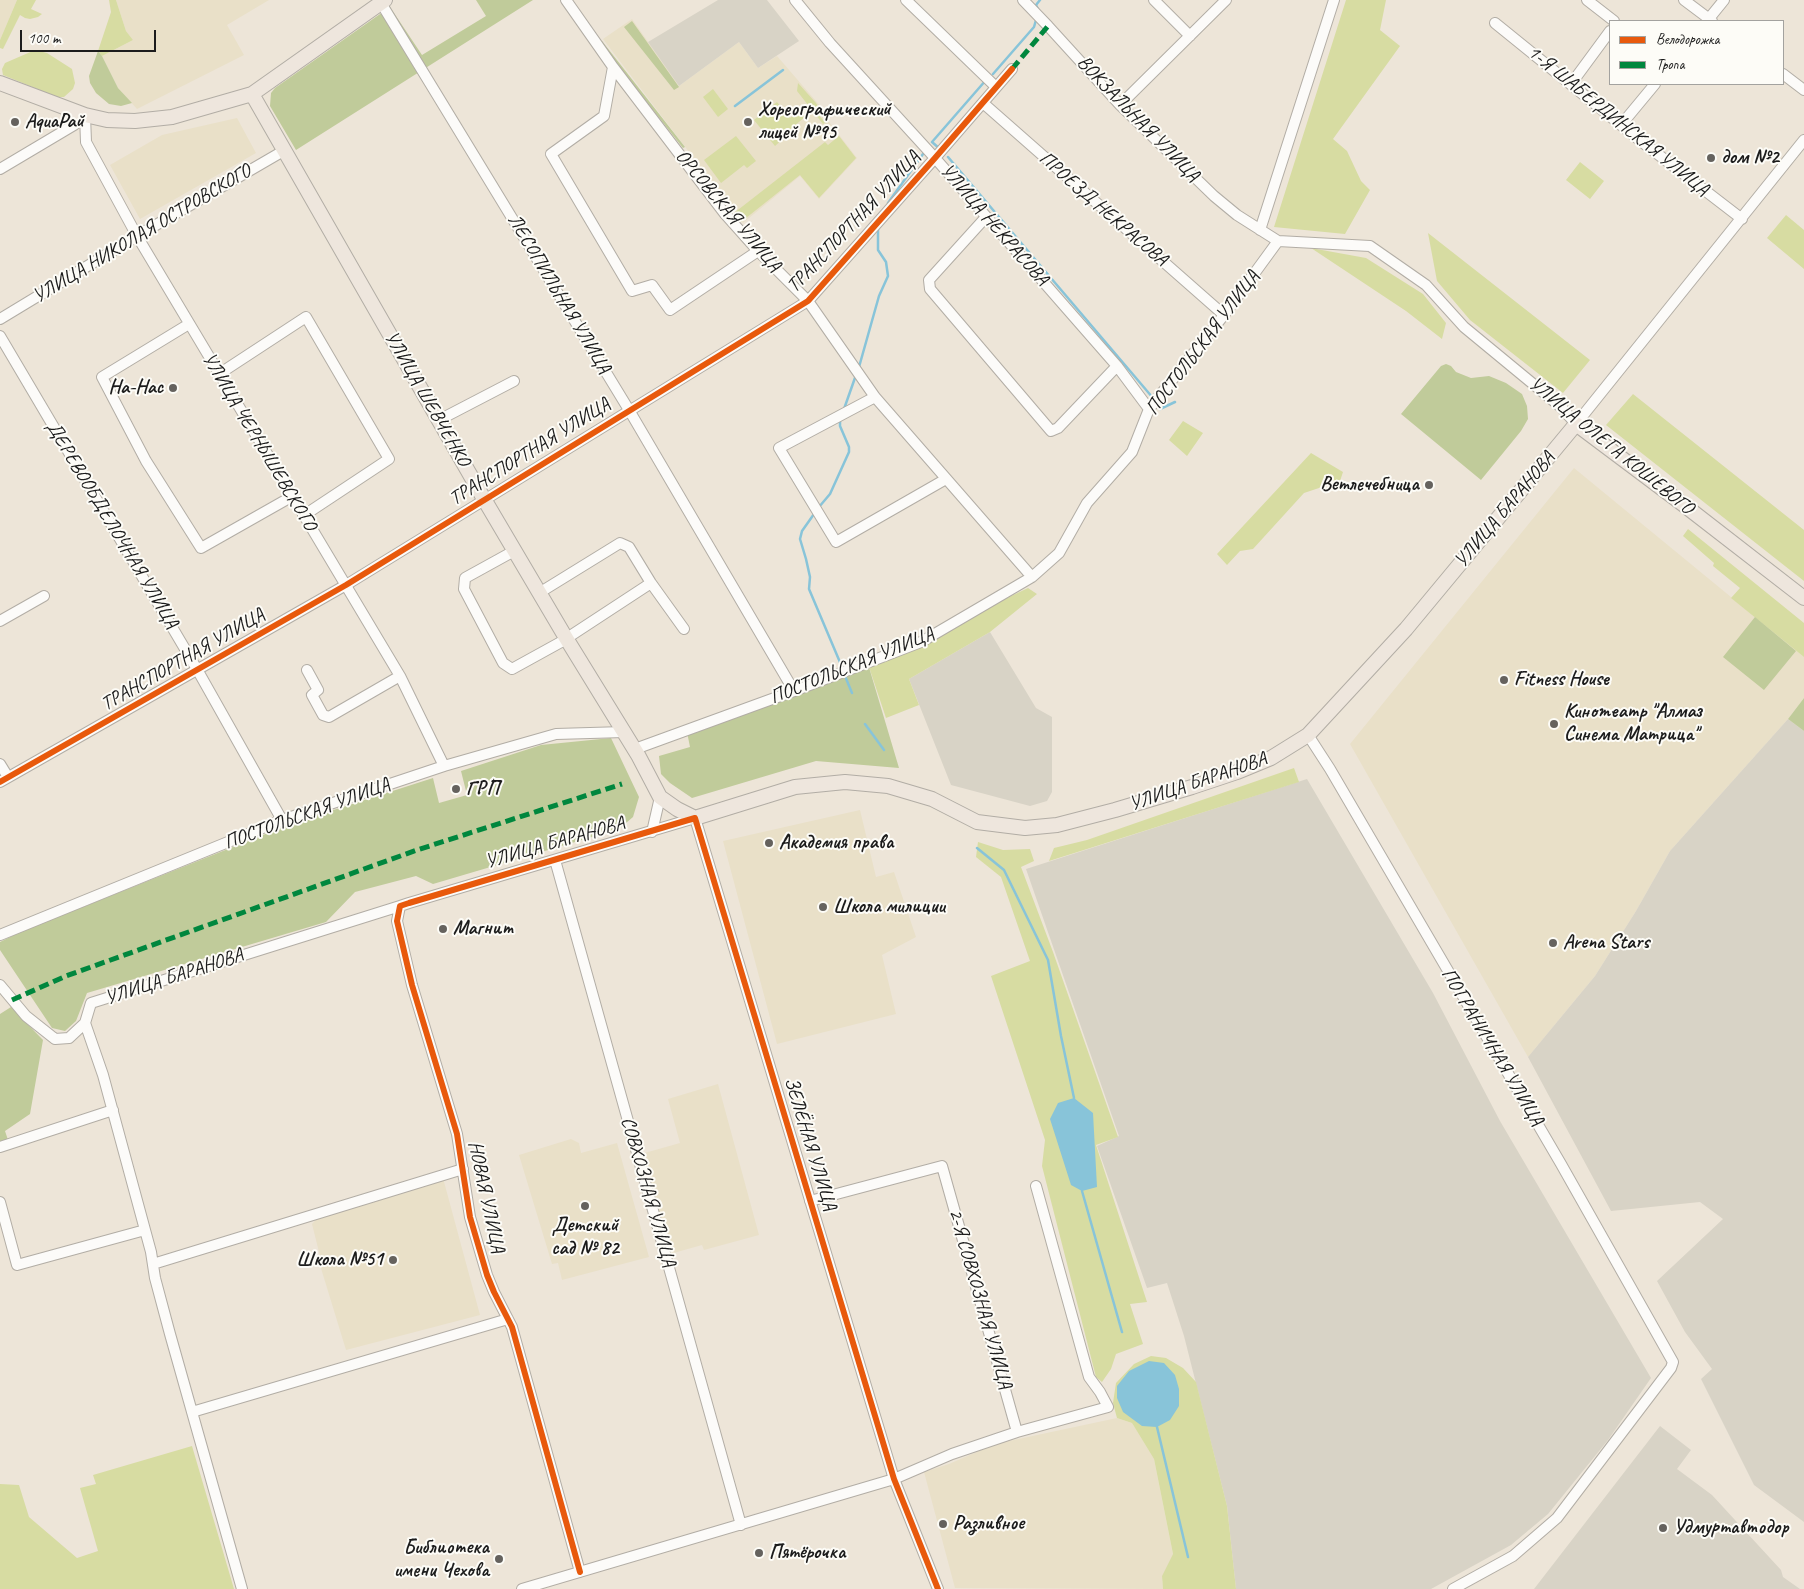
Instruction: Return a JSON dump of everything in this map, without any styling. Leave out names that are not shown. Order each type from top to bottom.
[{"type":"main road","points":[[0,83],[85,115],[108,120],[135,121],[172,117],[252,94],[383,1]]},
{"type":"main road","name":"УЛИЦА ШЕВЧЕНКО","points":[[252,94],[514,551],[635,749],[660,796],[677,809],[695,818]]},
{"type":"main road","name":"УЛИЦА ОЛЕГА КОШЕВОГО","points":[[1576,424],[1669,492],[1804,598]]},
{"type":"main road","name":"УЛИЦА БАРАНОВА","points":[[695,818],[795,787],[845,782],[888,786],[932,799],[977,822],[1025,828],[1057,825],[1115,810],[1238,772],[1271,758],[1308,735],[1406,629],[1576,424]]},
{"type":"street","name":"ОРСОВСКАЯ УЛИЦА","points":[[566,0],[612,68],[725,214],[758,251],[808,300],[875,397],[1032,577]]},
{"type":"street","name":"УЛИЦА НЕКРАСОВА","points":[[795,0],[830,43],[936,158],[1117,366],[1149,409]]},
{"type":"street","points":[[906,0],[996,87]]},
{"type":"street","points":[[1154,0],[1190,36]]},
{"type":"street","points":[[1120,105],[1226,0]]},
{"type":"street","points":[[1260,230],[1334,0]]},
{"type":"street","points":[[1587,0],[1613,20]]},
{"type":"street","points":[[1684,0],[1708,20]]},
{"type":"street","points":[[1710,20],[1724,0]]},
{"type":"street","name":"ЛЕСОПИЛЬНАЯ УЛИЦА","points":[[383,1],[629,410],[794,691]]},
{"type":"street","name":"ВОКЗАЛЬНАЯ УЛИЦА","points":[[1029,2],[1120,105],[1214,196],[1278,241]]},
{"type":"street","name":"1-Я ШАБЕРДИНСКАЯ УЛИЦА","points":[[1495,23],[1621,125],[1742,219]]},
{"type":"street","points":[[1571,84],[1609,32]]},
{"type":"street","points":[[612,68],[604,116],[551,154],[632,291],[652,285],[670,310],[758,251]]},
{"type":"street","name":"ТРАНСПОРТНАЯ УЛИЦА","points":[[4,780],[346,585],[808,300],[936,158],[1012,69]]},
{"type":"street","points":[[1784,75],[1804,90]]},
{"type":"street","points":[[1621,125],[1654,85]]},
{"type":"street","name":"ПРОЕЗД НЕКРАСОВА","points":[[983,103],[1224,315]]},
{"type":"street","points":[[0,170],[74,125],[85,115]]},
{"type":"street","name":"УЛИЦА ЧЕРНЫШЕВСКОГО","points":[[85,115],[86,142],[137,236],[400,676],[444,766]]},
{"type":"street","name":"УЛИЦА БАРАНОВА","points":[[1576,424],[1804,140]]},
{"type":"street","name":"УЛИЦА НИКОЛАЯ ОСТРОВСКОГО","points":[[0,319],[137,236],[285,150]]},
{"type":"street","points":[[986,217],[929,280],[930,290],[1051,431],[1058,428],[1117,366]]},
{"type":"street","name":"ПОСТОЛЬСКАЯ УЛИЦА","points":[[635,749],[921,642],[1032,577],[1059,553],[1087,503],[1132,452],[1149,409],[1224,315],[1278,241]]},
{"type":"street","name":"УЛИЦА ОЛЕГА КОШЕВОГО","points":[[1278,241],[1370,246],[1426,285],[1464,327],[1561,407],[1576,424]]},
{"type":"street","points":[[219,374],[306,317],[389,459],[303,516]]},
{"type":"street","points":[[189,324],[102,377],[146,462],[201,548],[292,497]]},
{"type":"street","name":"ДЕРЕВООБДЕЛОЧНАЯ УЛИЦА","points":[[0,336],[198,671],[282,820]]},
{"type":"street","points":[[439,420],[514,381]]},
{"type":"street","points":[[875,397],[779,448],[836,542],[946,479]]},
{"type":"street","points":[[539,593],[620,543],[629,547],[651,583],[684,629]]},
{"type":"street","points":[[514,551],[465,578],[464,589],[503,663],[512,669],[566,638],[651,583]]},
{"type":"street","points":[[0,621],[44,596]]},
{"type":"street","points":[[307,670],[318,690],[312,695],[323,715],[329,717],[400,676]]},
{"type":"street","name":"ПОСТОЛЬСКАЯ УЛИЦА","points":[[0,935],[282,820],[444,766],[556,734],[624,732]]},
{"type":"street","name":"ПОГРАНИЧНАЯ УЛИЦА","points":[[1308,735],[1330,769],[1561,1164],[1673,1362],[1672,1368],[1556,1518],[1513,1556],[1453,1589]]},
{"type":"street","points":[[0,764],[4,780]]},
{"type":"street","points":[[652,832],[660,796]]},
{"type":"street","name":"УЛИЦА БАРАНОВА","points":[[86,1023],[91,1003],[424,898],[695,818]]},
{"type":"street","name":"ЗЕЛЁНАЯ УЛИЦА","points":[[695,818],[894,1479],[938,1589]]},
{"type":"street","name":"СОВХОЗНАЯ УЛИЦА","points":[[555,860],[741,1525]]},
{"type":"street","name":"НОВАЯ УЛИЦА","points":[[400,906],[397,921],[412,985],[457,1134],[465,1196],[470,1217],[487,1275],[508,1319],[524,1370],[580,1572]]},
{"type":"street","points":[[0,985],[26,1016],[54,1039],[69,1038],[86,1023],[113,1110],[145,1230],[155,1278],[242,1589]]},
{"type":"street","points":[[0,1004],[10,998]]},
{"type":"street","points":[[0,1147],[113,1110]]},
{"type":"street","name":"2-Я СОВХОЗНАЯ УЛИЦА","points":[[810,1201],[942,1166],[1017,1432]]},
{"type":"street","points":[[153,1264],[463,1169]]},
{"type":"street","points":[[522,1589],[894,1479],[952,1454],[1017,1432],[1108,1407],[1089,1377],[1036,1186]]},
{"type":"street","points":[[0,1202],[17,1265],[145,1230]]},
{"type":"street","points":[[192,1412],[508,1319]]},
{"type":"shaded area","points":[[0,0],[17,0],[0,40]]},
{"type":"shaded area","points":[[116,0],[269,0],[227,25],[244,55],[137,109],[118,88],[102,56],[133,40],[126,31]]},
{"type":"shaded area","points":[[718,0],[767,0],[799,41],[758,68],[739,42],[679,86],[648,42]]},
{"type":"shaded area","name":"Хореографический лицей №95","points":[[632,19],[679,86],[739,42],[758,68],[777,56],[828,115],[826,118],[857,158],[819,199],[800,176],[743,223],[603,39]]},
{"type":"shaded area","points":[[237,118],[256,153],[140,219],[110,165],[162,135]]},
{"type":"shaded area","points":[[1574,468],[1804,657],[1804,698],[1788,719],[1670,851],[1636,911],[1595,976],[1528,1057],[1350,744]]},
{"type":"shaded area","points":[[990,632],[1036,708],[1052,717],[1052,792],[1047,801],[1030,806],[951,785],[909,679]]},
{"type":"shaded area","points":[[1788,719],[1804,731],[1804,1522],[1754,1485],[1701,1379],[1712,1369],[1685,1332],[1657,1281],[1723,1219],[1700,1202],[1611,1211],[1528,1057],[1595,976],[1636,911],[1670,851]]},
{"type":"shaded area","points":[[1307,779],[1433,993],[1500,1121],[1651,1378],[1608,1440],[1548,1514],[1511,1545],[1431,1589],[1236,1589],[1227,1506],[1184,1336],[1167,1283],[1147,1288],[1097,1146],[1119,1136],[1026,869]]},
{"type":"shaded area","name":"Школа милиции","points":[[860,810],[876,877],[894,872],[916,937],[882,955],[896,1014],[777,1044],[723,841]]},
{"type":"shaded area","points":[[718,1084],[759,1235],[704,1250],[702,1245],[670,1254],[641,1154],[680,1143],[668,1099]]},
{"type":"shaded area","name":"Детский сад № 82","points":[[571,1139],[579,1143],[581,1153],[617,1143],[649,1257],[562,1280],[558,1263],[552,1264],[519,1155]]},
{"type":"shaded area","name":"Школа №51","points":[[443,1178],[480,1315],[346,1350],[320,1265],[320,1256],[312,1224],[319,1216]]},
{"type":"shaded area","points":[[1117,1418],[1132,1423],[1154,1459],[1173,1554],[1162,1576],[1163,1589],[955,1588],[924,1472],[949,1464],[995,1444]]},
{"type":"shaded area","points":[[1660,1426],[1691,1450],[1677,1469],[1712,1495],[1781,1570],[1783,1577],[1800,1589],[1534,1589]]},
{"type":"green space","points":[[17,0],[36,0],[31,9],[42,14],[30,19],[20,15],[3,49],[0,48],[0,40]]},
{"type":"green space","points":[[109,0],[116,0],[126,31],[133,40],[102,56],[98,51],[111,12]]},
{"type":"green space","points":[[476,0],[533,0],[296,150],[270,106],[271,93],[275,88],[390,7],[422,55],[486,16]]},
{"type":"green space","points":[[1346,0],[1386,0],[1380,30],[1400,46],[1333,139],[1347,151],[1361,181],[1370,190],[1345,234],[1274,227]]},
{"type":"green space","points":[[632,21],[679,87],[674,90],[624,27]]},
{"type":"green space","points":[[602,41],[685,147],[683,148],[600,43]]},
{"type":"green space","points":[[35,50],[47,53],[72,69],[75,83],[73,89],[64,97],[57,97],[3,75],[2,69],[5,63]]},
{"type":"green space","points":[[98,51],[118,88],[132,103],[121,106],[109,104],[96,93],[90,83],[89,76]]},
{"type":"green space","points":[[798,83],[816,103],[819,108],[816,112],[823,120],[825,118],[827,121],[823,124],[797,91]]},
{"type":"green space","points":[[713,89],[728,109],[718,117],[703,97]]},
{"type":"green space","points":[[777,102],[790,118],[800,111],[805,117],[783,135],[785,137],[775,146],[754,120]]},
{"type":"green space","points":[[736,136],[756,161],[747,168],[744,165],[721,183],[704,160]]},
{"type":"green space","points":[[839,136],[856,158],[819,198],[800,175],[741,222],[734,213],[825,142],[828,145]]},
{"type":"green space","points":[[1580,162],[1604,181],[1590,199],[1566,180]]},
{"type":"green space","points":[[1786,215],[1804,230],[1804,269],[1767,238]]},
{"type":"green space","points":[[1428,233],[1590,360],[1563,393],[1470,320],[1437,281]]},
{"type":"green space","points":[[1311,248],[1366,258],[1423,294],[1446,323],[1442,339],[1406,311]]},
{"type":"green space","points":[[1446,364],[1451,366],[1456,372],[1471,378],[1489,376],[1506,383],[1522,394],[1527,406],[1528,419],[1521,431],[1481,480],[1401,414],[1441,366]]},
{"type":"green space","points":[[1633,394],[1804,530],[1804,581],[1606,425]]},
{"type":"green space","points":[[1183,421],[1203,433],[1187,456],[1169,440]]},
{"type":"green space","points":[[1311,453],[1343,472],[1340,481],[1304,493],[1253,549],[1240,551],[1227,565],[1217,554]]},
{"type":"green space","points":[[1688,529],[1804,623],[1804,657],[1731,598],[1740,588],[1713,566],[1714,563],[1683,536]]},
{"type":"green space","points":[[1028,588],[1037,594],[990,632],[909,679],[919,705],[886,718],[868,664]]},
{"type":"green space","points":[[1755,617],[1796,651],[1764,690],[1723,657]]},
{"type":"green space","points":[[868,664],[899,768],[816,761],[692,798],[670,783],[661,774],[659,756],[690,747],[687,732]]},
{"type":"green space","points":[[1804,698],[1804,731],[1788,719]]},
{"type":"green space","points":[[611,738],[639,797],[633,817],[619,829],[433,884],[416,876],[355,892],[326,922],[87,993],[76,1021],[65,1031],[52,1028],[0,950],[0,942],[20,932],[293,823],[433,778],[439,803],[467,795],[461,771],[541,745]]},
{"type":"green space","points":[[1294,768],[1299,782],[1049,861],[1054,848],[1087,840]]},
{"type":"green space","points":[[978,842],[1003,850],[1030,849],[1034,861],[1021,867],[1118,1137],[1096,1145],[1147,1302],[1130,1304],[1143,1344],[1116,1354],[1111,1369],[1102,1382],[1096,1377],[1042,1166],[1045,1140],[991,976],[1030,961],[1001,877],[976,857]]},
{"type":"green space","points":[[11,1007],[43,1040],[30,1114],[5,1131],[8,1140],[0,1142],[0,1014]]},
{"type":"green space","points":[[1151,1356],[1166,1358],[1183,1368],[1196,1382],[1227,1506],[1236,1589],[1163,1589],[1162,1576],[1173,1554],[1154,1459],[1132,1423],[1117,1418],[1113,1403],[1116,1383],[1134,1364]]},
{"type":"green space","points":[[192,1446],[234,1589],[0,1589],[0,1484],[19,1485],[29,1517],[77,1558],[98,1551],[80,1488],[96,1484],[93,1475]]},
{"type":"water","points":[[1074,1098],[1093,1113],[1097,1187],[1082,1191],[1071,1185],[1050,1119],[1058,1103]]},
{"type":"water","points":[[1149,1361],[1164,1363],[1175,1375],[1179,1389],[1179,1406],[1170,1420],[1157,1427],[1142,1426],[1123,1412],[1117,1398],[1117,1386],[1129,1371]]},
{"type":"waterway","points":[[1038,9],[1036,5],[1040,0]]},
{"type":"waterway","points":[[993,74],[1034,27],[1036,20]]},
{"type":"waterway","points":[[735,106],[783,70]]},
{"type":"waterway","points":[[940,149],[932,142],[986,80]]},
{"type":"waterway","points":[[888,203],[923,154]]},
{"type":"waterway","points":[[948,157],[1153,398]]},
{"type":"waterway","points":[[859,367],[879,296],[888,276],[886,262],[878,250],[878,228]]},
{"type":"waterway","points":[[844,409],[856,375]]},
{"type":"waterway","points":[[1160,409],[1175,402]]},
{"type":"waterway","points":[[819,507],[830,494],[849,452],[849,447],[840,426],[840,418]]},
{"type":"waterway","points":[[814,514],[802,531],[800,539],[810,577],[809,589],[842,667]]},
{"type":"waterway","points":[[845,676],[852,693]]},
{"type":"waterway","points":[[865,724],[884,750]]},
{"type":"waterway","points":[[977,848],[1004,870],[1048,960],[1074,1098]]},
{"type":"waterway","points":[[1082,1191],[1122,1332]]},
{"type":"waterway","points":[[1157,1427],[1188,1557]]},
{"type":"marked path","points":[[1012,69],[1048,26]]},
{"type":"marked path","points":[[12,1000],[66,976],[417,850],[622,784]]},
{"type":"cycle path","points":[[0,782],[346,585],[808,301],[1012,69]]},
{"type":"cycle path","points":[[580,1572],[512,1327],[487,1275],[470,1217],[457,1134],[412,985],[397,921],[400,906],[695,818],[894,1479],[938,1589]]},
{"type":"place","name":"AquaРай","points":[[15,122]]},
{"type":"place","name":"Хореографический лицей №95","points":[[748,122]]},
{"type":"place","name":"дом №2","points":[[1711,158]]},
{"type":"place","name":"На-Нас","points":[[173,388]]},
{"type":"place","name":"Ветлечебница","points":[[1429,485]]},
{"type":"place","name":"Fitness House","points":[[1504,680]]},
{"type":"place","name":"Кинотеатр \"Алмаз Синема Матрица\"","points":[[1554,724]]},
{"type":"place","name":"ГРП","points":[[456,789]]},
{"type":"place","name":"Академия права","points":[[769,843]]},
{"type":"place","name":"Школа милиции","points":[[823,907]]},
{"type":"place","name":"Магнит","points":[[443,929]]},
{"type":"place","name":"Arena Stars","points":[[1553,943]]},
{"type":"place","name":"Детский сад № 82","points":[[585,1206]]},
{"type":"place","name":"Школа №51","points":[[393,1260]]},
{"type":"place","name":"Разливное","points":[[943,1524]]},
{"type":"place","name":"Удмуртавтодор","points":[[1663,1528]]},
{"type":"place","name":"Пятёрочка","points":[[759,1553]]},
{"type":"place","name":"Библиотека имени Чехова","points":[[499,1559]]}]
